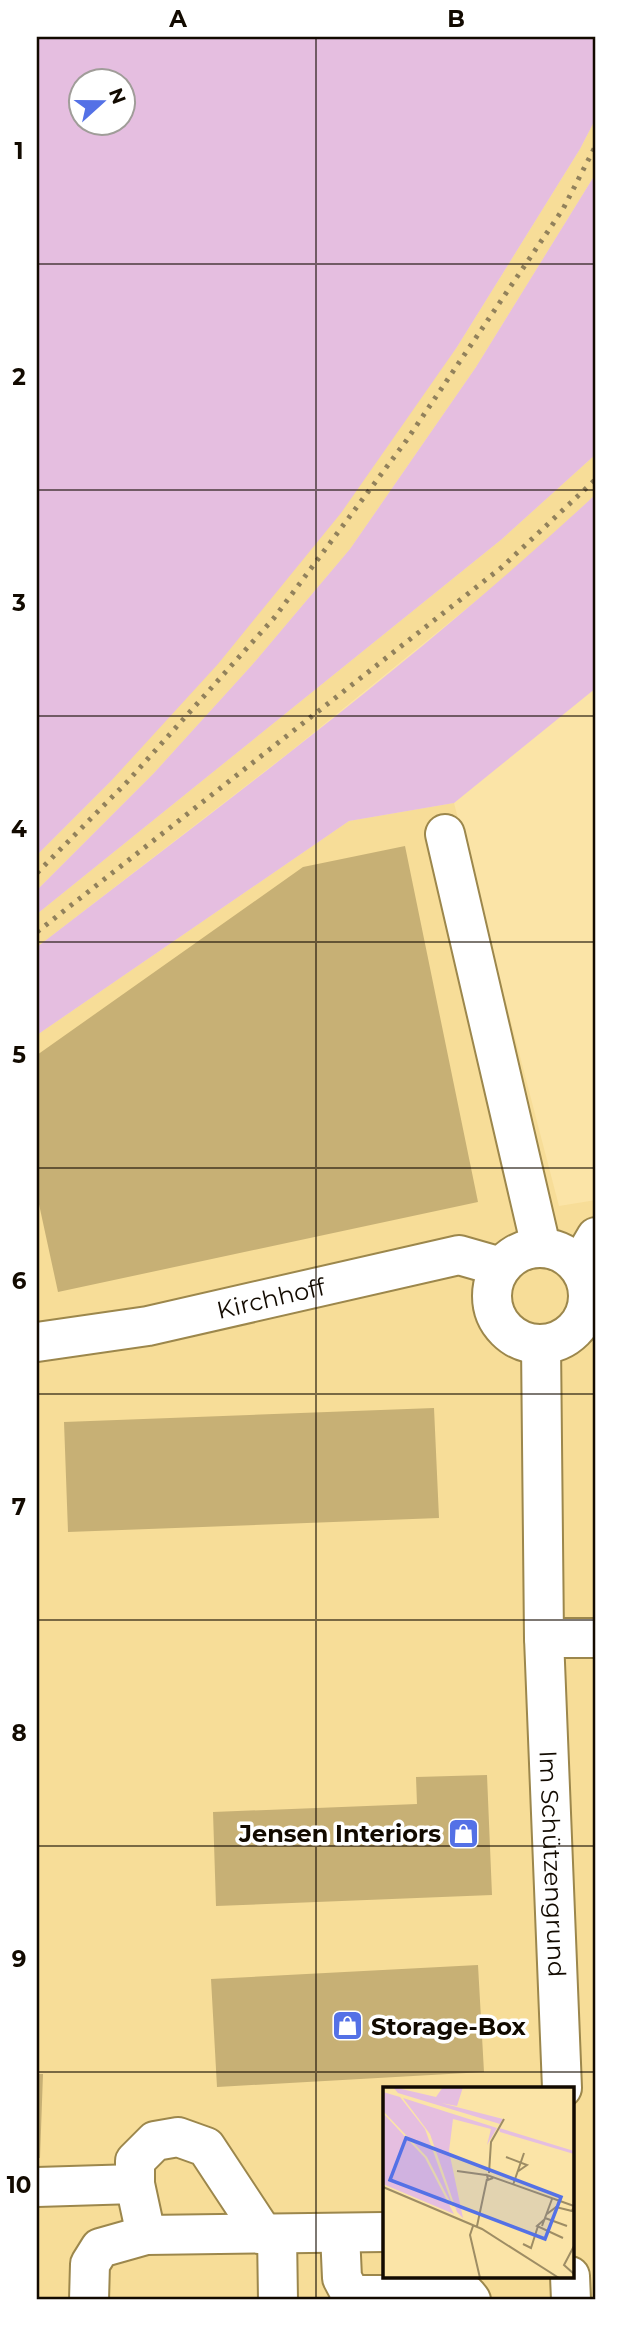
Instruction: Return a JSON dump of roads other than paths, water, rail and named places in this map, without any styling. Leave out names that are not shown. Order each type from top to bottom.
[{"type":"street","points":[[444,834],[541,1247]]},
{"type":"street","points":[[541,1247],[568,1256],[588,1252],[588,1305],[578,1326],[566,1337],[541,1344],[524,1342],[508,1332],[498,1319],[492,1303],[492,1291],[501,1267],[513,1255],[541,1247]]},
{"type":"street","name":"Kirchhoff","points":[[37,1342],[148,1326],[459,1255],[501,1267]]},
{"type":"street","name":"Im Schützengrund","points":[[541,1344],[544,1638],[562,2087]]},
{"type":"street","points":[[544,1638],[596,1638]]},
{"type":"street","points":[[146,2235],[135,2184],[135,2161],[155,2140],[178,2137],[206,2147],[270,2235],[278,2300]]},
{"type":"street","points":[[37,2187],[135,2184]]},
{"type":"street","points":[[89,2300],[90,2264],[100,2248],[146,2235],[383,2232]]},
{"type":"street","points":[[340,2233],[342,2278],[351,2295],[467,2295],[471,2300]]},
{"type":"street","points":[[570,2278],[571,2300]]},
{"type":"railway","points":[[37,873],[127,782],[274,618],[406,441],[563,209],[596,145]]},
{"type":"railway","points":[[37,932],[502,567],[596,479]]},
{"type":"place","name":"Jensen Interiors","points":[[464,1833]]},
{"type":"place","name":"Storage-Box","points":[[348,2026]]}]
